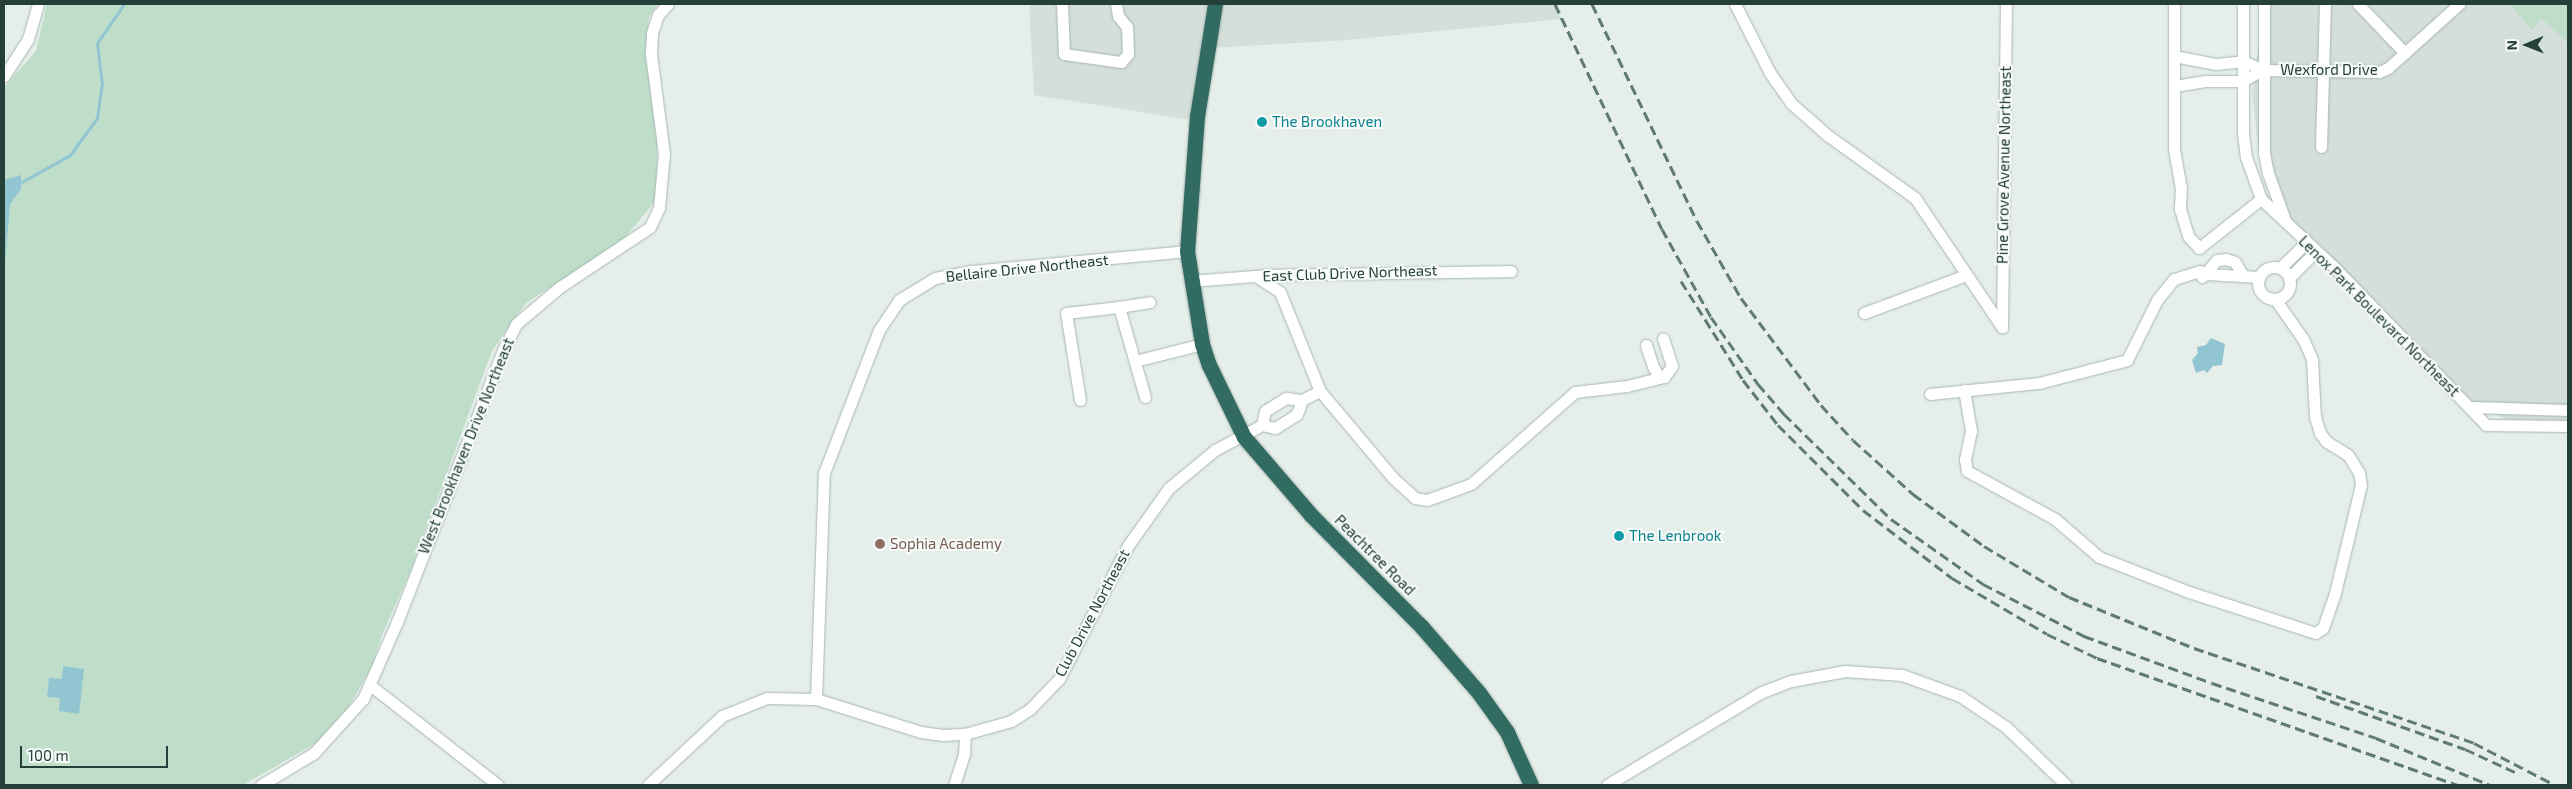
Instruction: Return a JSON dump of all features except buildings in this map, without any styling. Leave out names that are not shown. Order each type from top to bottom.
[{"type":"highway","name":"Peachtree Road","points":[[1214,4],[1197,116],[1187,250],[1190,281],[1202,344],[1244,437],[1311,515],[1421,626],[1479,693],[1507,732],[1531,785]]},
{"type":"street","points":[[4,76],[28,39],[38,4]]},
{"type":"street","name":"West Brookhaven Drive Northeast","points":[[261,785],[314,753],[353,713],[370,685],[512,331],[532,308],[650,227],[656,214],[663,186],[664,154],[651,47],[658,15],[668,4]]},
{"type":"street","points":[[1062,4],[1064,54],[1120,62],[1128,54],[1128,27],[1118,16],[1116,4]]},
{"type":"street","points":[[1734,4],[1770,73],[1792,104],[1827,135],[1915,198],[1932,219],[1966,275],[1864,313]]},
{"type":"street","name":"Pine Grove Avenue Northeast","points":[[1966,275],[2002,327],[2006,4]]},
{"type":"street","points":[[2174,4],[2174,149],[2181,187],[2180,209],[2192,241],[2199,248],[2261,199]]},
{"type":"street","name":"Lenox Park Boulevard Northeast","points":[[2243,4],[2242,81],[2246,156],[2261,199],[2316,251],[2443,384],[2472,408],[2486,425],[2568,426]]},
{"type":"street","name":"Lenox Park Boulevard Northeast","points":[[2264,4],[2264,153],[2268,173],[2287,224]]},
{"type":"street","points":[[2321,147],[2325,4]]},
{"type":"street","points":[[2358,4],[2405,53]]},
{"type":"street","name":"Wexford Drive","points":[[2263,70],[2379,72],[2405,53],[2459,4]]},
{"type":"street","points":[[2174,56],[2216,64],[2243,60],[2263,70]]},
{"type":"street","points":[[2174,86],[2204,81],[2242,81],[2263,70]]},
{"type":"street","points":[[1930,394],[2039,383],[2127,360],[2157,300],[2174,279],[2200,271],[2206,274],[2259,277],[2269,268],[2280,268],[2306,243]]},
{"type":"street","name":"Bellaire Drive Northeast","points":[[816,698],[824,473],[879,330],[899,300],[935,278],[971,271],[1187,250]]},
{"type":"street","points":[[2275,299],[2287,292],[2289,278],[2316,251]]},
{"type":"street","points":[[2206,274],[2217,260],[2226,259],[2235,262],[2243,276]]},
{"type":"street","points":[[2280,268],[2289,278]]},
{"type":"street","name":"East Club Drive Northeast","points":[[1190,281],[1257,277],[1511,271]]},
{"type":"street","points":[[1257,277],[1280,292],[1320,391],[1393,478],[1415,498],[1427,500],[1472,484],[1575,392],[1627,386],[1664,377],[1672,366],[1665,344],[1648,350],[1657,374],[1664,377]]},
{"type":"street","points":[[1964,390],[1971,431],[1965,459],[1967,471],[2055,519],[2100,557],[2189,592],[2315,633],[2323,628],[2335,593],[2361,485],[2359,473],[2348,455],[2326,441],[2320,433],[2315,417],[2312,359],[2303,339],[2275,299],[2261,292],[2259,277]]},
{"type":"street","points":[[1080,400],[1066,313],[1150,302]]},
{"type":"street","points":[[1119,307],[1145,398]]},
{"type":"street","points":[[1135,361],[1202,344]]},
{"type":"street","points":[[1302,400],[1297,414],[1275,428],[1262,425],[1265,411],[1286,398],[1302,400],[1320,391]]},
{"type":"street","name":"Lenox Park Boulevard Northeast","points":[[2472,408],[2568,410]]},
{"type":"street","name":"Club Drive Northeast","points":[[648,785],[722,716],[767,698],[816,698],[921,732],[966,734],[1011,721],[1047,694],[1071,660],[1127,547],[1150,511],[1192,467],[1215,450],[1244,437],[1262,425]]},
{"type":"street","points":[[1607,785],[1762,692],[1791,680],[1844,671],[1902,675],[1960,696],[2006,727],[2066,785]]},
{"type":"street","points":[[370,685],[498,785]]},
{"type":"street","points":[[954,785],[964,754],[966,734]]},
{"type":"shaded area","points":[[1029,4],[1555,4],[1561,19],[1347,40],[1210,48],[1191,120],[1034,95]]},
{"type":"shaded area","points":[[2264,4],[2568,4],[2568,423],[2545,425],[2506,419],[2462,398],[2400,345],[2299,241],[2259,154],[2252,94]]},
{"type":"green space","points":[[47,4],[658,4],[649,17],[645,54],[657,139],[657,199],[623,240],[526,303],[509,326],[492,351],[410,572],[382,635],[372,666],[350,705],[318,742],[243,785],[4,785],[4,87],[36,51]]},
{"type":"green space","points":[[2510,4],[2568,4],[2568,43],[2541,18],[2532,30]]},
{"type":"water","points":[[21,175],[21,189],[10,204],[4,274],[4,180]]},
{"type":"water","points":[[2211,338],[2225,344],[2222,365],[2213,366],[2207,373],[2204,370],[2196,373],[2192,360],[2198,353],[2197,347],[2206,345]]},
{"type":"water","points":[[63,666],[84,669],[79,714],[59,711],[60,698],[47,697],[49,678],[62,679]]},
{"type":"waterway","points":[[18,184],[70,155],[97,118],[102,84],[97,43],[124,4]]},
{"type":"railway","points":[[1555,4],[1662,229],[1711,317],[1758,384],[1784,414],[1891,519],[1983,584],[2084,636],[2212,683],[2376,738],[2490,785]]},
{"type":"railway","points":[[1592,4],[1697,221],[1741,298],[1821,405],[1853,440],[1913,494],[1984,546],[2069,597],[2194,648],[2474,743],[2555,785]]},
{"type":"railway","points":[[1681,281],[1743,380],[1778,425],[1863,510],[1952,578],[2047,634],[2097,658],[2458,785]]},
{"type":"railway","points":[[2316,696],[2465,749],[2519,774]]},
{"type":"place","name":"The Brookhaven","points":[[1262,122]]},
{"type":"place","name":"The Lenbrook","points":[[1619,536]]},
{"type":"place","name":"Sophia Academy","points":[[880,544]]}]
